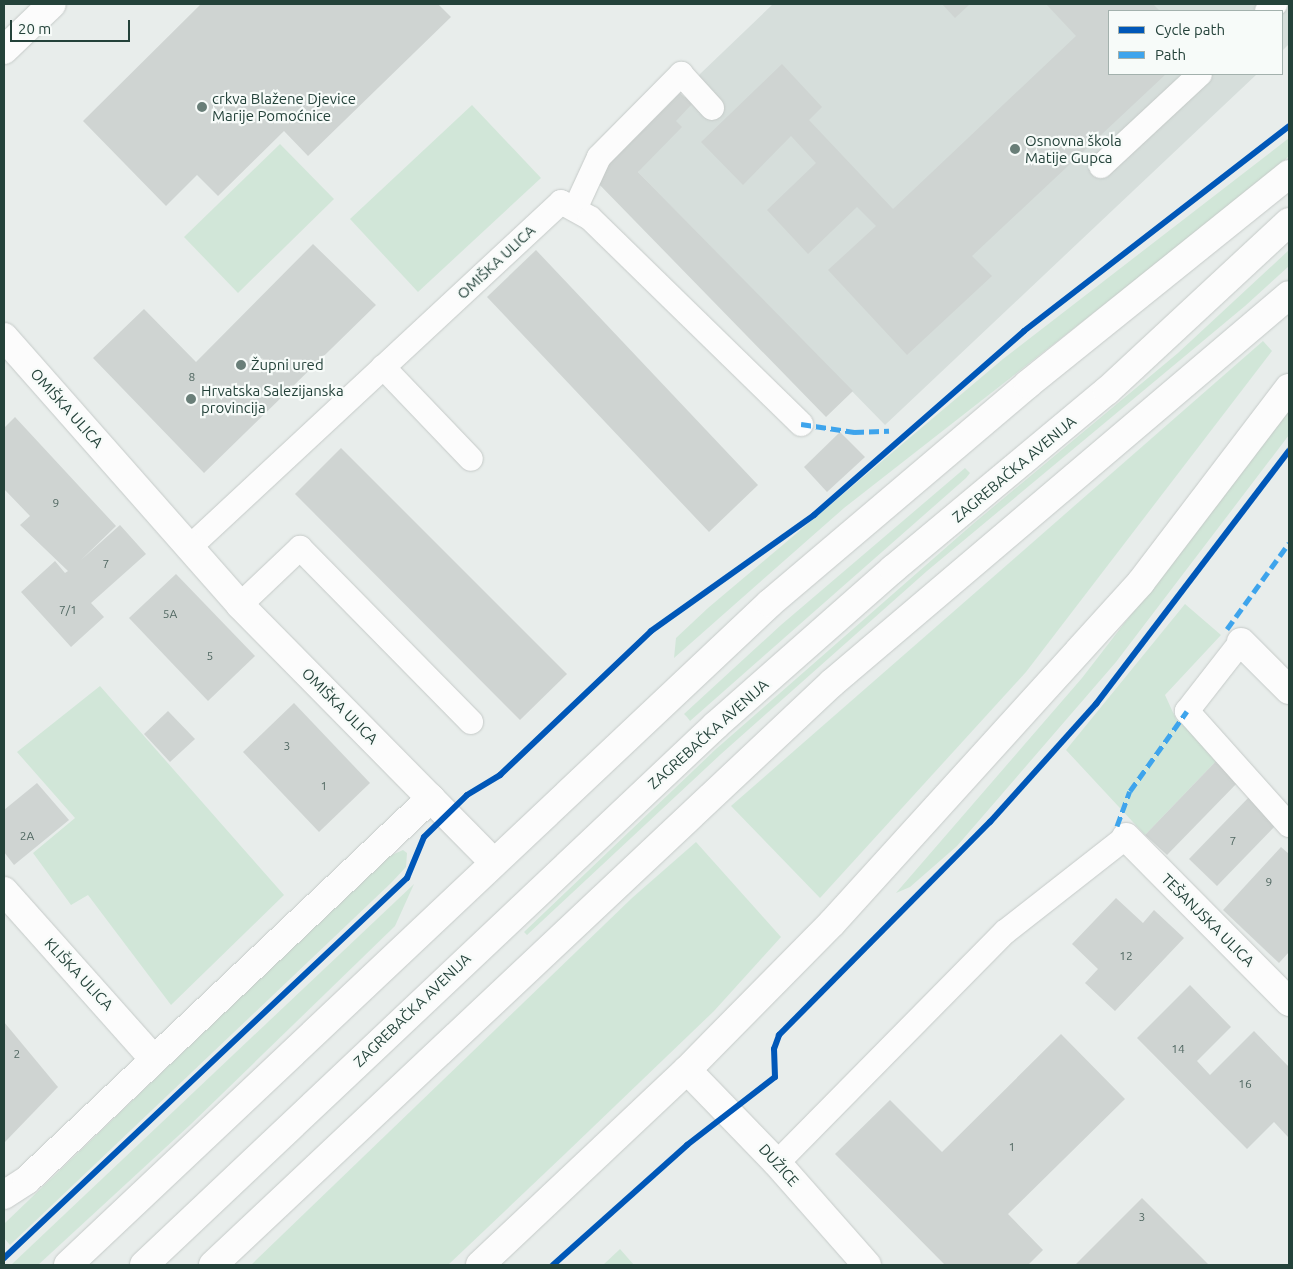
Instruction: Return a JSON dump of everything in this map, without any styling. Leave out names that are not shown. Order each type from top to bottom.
[{"type":"main road","points":[[4,50],[52,4]]},
{"type":"main road","points":[[68,1265],[493,862],[770,603],[895,495],[1289,174]]},
{"type":"main road","name":"ZAGREBAČKA AVENIJA","points":[[144,1265],[716,725],[893,569],[1107,391],[1289,222]]},
{"type":"main road","points":[[213,1265],[832,683],[1289,295]]},
{"type":"main road","name":"OMIŠKA ULICA","points":[[4,337],[191,546],[240,605],[493,862]]},
{"type":"main road","points":[[480,1265],[687,1070],[832,923],[1141,582],[1289,388]]},
{"type":"main road","points":[[1242,642],[1289,690]]},
{"type":"main road","points":[[4,1195],[27,1180],[431,798]]},
{"type":"main road","name":"TEŠANJSKA ULICA","points":[[1126,837],[1289,1002]]},
{"type":"main road","name":"KLIŠKA ULICA","points":[[4,890],[154,1058]]},
{"type":"main road","name":"DUŽICE","points":[[687,1070],[777,1163],[867,1265]]},
{"type":"lane","points":[[712,108],[681,74],[599,157],[575,209],[590,218],[801,424]]},
{"type":"lane","points":[[1101,166],[1199,75]]},
{"type":"lane","name":"OMIŠKA ULICA","points":[[191,546],[561,202],[575,209]]},
{"type":"lane","points":[[383,367],[472,459]]},
{"type":"lane","points":[[240,605],[300,548],[471,722]]},
{"type":"lane","points":[[1242,642],[1187,711],[1289,825]]},
{"type":"lane","points":[[777,1163],[1005,932],[1126,837]]},
{"type":"shaded area","points":[[773,4],[1289,4],[1289,44],[1283,50],[1283,10],[1108,10],[1108,75],[1256,75],[885,425],[638,172],[700,74]]},
{"type":"green space","points":[[472,105],[541,178],[418,292],[350,219]]},
{"type":"green space","points":[[1289,138],[1289,156],[1262,181],[844,508],[674,658],[676,638],[708,608],[1003,359]]},
{"type":"green space","points":[[280,144],[334,199],[238,293],[184,237]]},
{"type":"green space","points":[[1289,250],[1289,266],[1245,306],[927,571],[721,754],[527,935],[524,932],[716,749],[974,523],[1178,353]]},
{"type":"green space","points":[[1263,341],[1272,351],[1026,672],[820,898],[731,806]]},
{"type":"green space","points":[[1289,410],[1289,435],[1116,662],[957,846],[910,887],[896,893],[1082,678]]},
{"type":"green space","points":[[965,468],[970,473],[966,478],[690,721],[684,714],[781,625]]},
{"type":"green space","points":[[1185,604],[1221,635],[1165,695],[1176,719],[1219,758],[1145,835],[1066,750]]},
{"type":"green space","points":[[100,686],[284,895],[171,1005],[88,895],[71,905],[33,853],[75,818],[17,752]]},
{"type":"green space","points":[[696,842],[781,937],[714,1011],[566,1153],[448,1265],[251,1265],[632,898]]},
{"type":"green space","points":[[403,850],[407,853],[406,867],[391,883],[10,1245],[4,1238],[5,1223],[385,858]]},
{"type":"green space","points":[[414,884],[395,926],[190,1125],[38,1265],[11,1265]]},
{"type":"green space","points":[[620,1249],[634,1265],[603,1265]]},
{"type":"building","name":"crkva Blažene Djevice Marije Pomoćnice","points":[[201,4],[438,4],[451,17],[308,156],[284,131],[218,196],[197,175],[166,206],[83,121]]},
{"type":"building","points":[[942,4],[970,4],[955,18]]},
{"type":"building","points":[[1046,4],[1153,4],[1159,10],[1108,10],[1108,75],[1165,75],[972,256],[992,276],[907,355],[828,270],[876,226],[857,207],[808,254],[767,210],[816,163],[791,136],[743,185],[701,142],[782,64],[822,107],[809,120],[893,209],[1076,36]]},
{"type":"building","points":[[680,93],[692,104],[676,121],[682,127],[638,172],[853,391],[826,417],[594,179]]},
{"type":"building","points":[[313,244],[376,305],[204,473],[93,358],[144,309],[196,362]]},
{"type":"building","points":[[536,250],[758,485],[709,532],[487,297]]},
{"type":"building","points":[[15,417],[116,526],[81,560],[120,525],[146,554],[91,603],[104,617],[71,647],[21,592],[55,561],[65,573],[68,571],[20,525],[30,516],[4,489],[4,428]]},
{"type":"building","points":[[840,432],[865,457],[827,492],[804,467]]},
{"type":"building","points":[[341,448],[567,674],[520,720],[295,494]]},
{"type":"building","points":[[176,574],[255,656],[208,701],[129,618]]},
{"type":"building","points":[[294,703],[370,783],[319,832],[243,752]]},
{"type":"building","points":[[168,711],[195,739],[170,762],[144,734]]},
{"type":"building","points":[[1219,758],[1241,779],[1167,855],[1145,835]]},
{"type":"building","points":[[37,783],[69,820],[14,865],[4,852],[4,810]]},
{"type":"building","points":[[1250,796],[1278,823],[1217,886],[1189,859]]},
{"type":"building","points":[[1281,847],[1289,854],[1289,952],[1279,963],[1223,910]]},
{"type":"building","points":[[1116,898],[1143,923],[1154,910],[1184,938],[1115,1011],[1085,983],[1098,969],[1072,944]]},
{"type":"building","points":[[1190,985],[1231,1027],[1197,1061],[1210,1075],[1254,1031],[1289,1067],[1289,1138],[1274,1122],[1247,1149],[1137,1038]]},
{"type":"building","points":[[4,1022],[58,1087],[4,1143]]},
{"type":"building","points":[[1061,1034],[1125,1099],[1008,1214],[1043,1250],[1028,1265],[945,1265],[835,1154],[890,1100],[942,1152]]},
{"type":"building","points":[[1142,1198],[1209,1265],[1075,1265]]},
{"type":"marked path","points":[[801,424],[854,432],[889,431]]},
{"type":"marked path","points":[[1227,629],[1289,543]]},
{"type":"marked path","points":[[1117,826],[1130,791],[1187,711]]},
{"type":"cycle path","points":[[4,1258],[407,878],[424,837],[467,795],[500,775],[651,631],[814,515],[1024,331],[1289,126]]},
{"type":"cycle path","points":[[553,1265],[687,1145],[775,1077],[774,1049],[779,1035],[990,822],[1096,704],[1289,451]]},
{"type":"place","name":"crkva Blažene Djevice Marije Pomoćnice","points":[[202,107]]},
{"type":"place","name":"Osnovna škola Matije Gupca","points":[[1015,149]]},
{"type":"place","name":"Župni ured","points":[[241,365]]},
{"type":"place","name":"Hrvatska Salezijanska provincija","points":[[191,399]]}]
